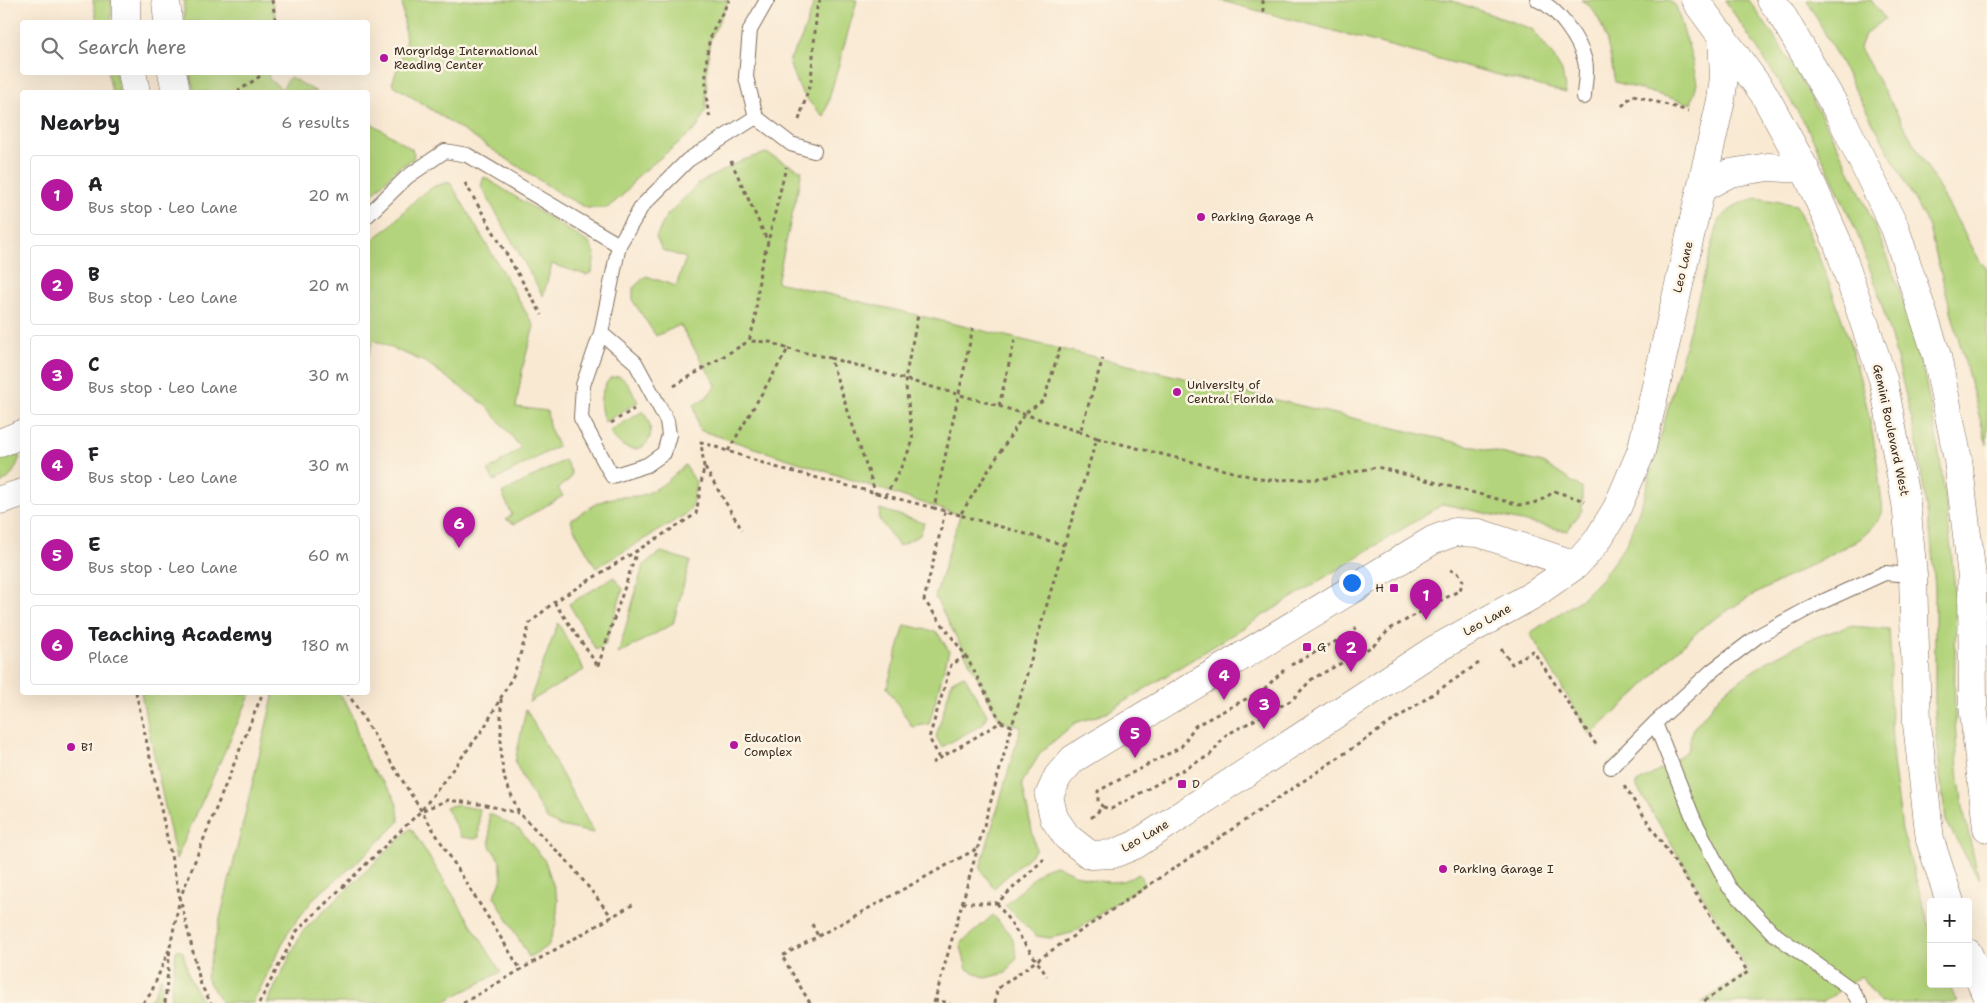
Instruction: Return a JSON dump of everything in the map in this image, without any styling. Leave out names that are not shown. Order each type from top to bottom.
[{"type":"street","points":[[126,0],[126,20]]},
{"type":"street","points":[[166,0],[168,20]]},
{"type":"street","name":"Gemini Boulevard West","points":[[1695,0],[1764,94],[1805,169],[1837,241],[1883,379],[1906,503],[1913,575],[1917,724],[1930,840],[1949,898]]},
{"type":"street","points":[[1771,0],[1779,10],[1839,114],[1895,228],[1937,356],[1958,460],[1972,578],[1973,705],[1987,828]]},
{"type":"street","name":"Leo Lane","points":[[1576,565],[1479,533],[1455,532],[1434,540],[1073,759],[1058,776],[1049,796],[1054,818],[1067,838],[1090,855],[1113,854],[1135,845],[1434,650],[1533,595],[1576,565],[1597,541],[1615,511],[1641,452],[1717,121],[1724,77],[1722,35]]},
{"type":"street","points":[[133,75],[136,90]]},
{"type":"street","points":[[173,75],[176,90]]},
{"type":"street","points":[[1702,188],[1736,172],[1768,167],[1805,169]]},
{"type":"street","points":[[0,443],[20,435]]},
{"type":"street","points":[[0,500],[20,494]]},
{"type":"street","points":[[1972,962],[1987,997]]},
{"type":"lane","points":[[767,0],[750,30],[746,77],[756,117],[791,144],[814,152]]},
{"type":"lane","points":[[1538,0],[1546,3],[1571,31],[1586,62],[1584,97]]},
{"type":"lane","points":[[601,333],[635,362],[667,421],[670,435],[664,453],[646,465],[612,476],[581,418],[583,385],[601,333],[618,245],[642,206],[688,160],[756,117]]},
{"type":"lane","points":[[370,213],[407,177],[445,151],[467,154],[618,245]]},
{"type":"lane","points":[[1611,767],[1655,723],[1713,670],[1766,632],[1813,606],[1885,573],[1913,575]]},
{"type":"lane","points":[[1655,723],[1694,820],[1730,887],[1773,933],[1852,990],[1860,1003]]},
{"type":"path","points":[[272,0],[276,20]]},
{"type":"path","points":[[729,0],[710,40],[706,109],[768,242]]},
{"type":"path","points":[[820,0],[817,7],[811,81],[791,144],[760,270],[755,320],[749,342],[770,342],[788,349],[830,358],[1025,413],[1098,438],[1265,480],[1321,479],[1377,467],[1520,505],[1532,504],[1546,498],[1554,491],[1615,511]]},
{"type":"path","points":[[1262,12],[1263,0]]},
{"type":"path","points":[[240,90],[262,75]]},
{"type":"path","points":[[1622,106],[1633,95],[1717,121]]},
{"type":"path","points":[[461,176],[542,316]]},
{"type":"path","points":[[885,496],[898,476],[913,441],[905,379],[918,315]]},
{"type":"path","points":[[934,508],[973,328]]},
{"type":"path","points":[[999,406],[1014,338]]},
{"type":"path","points":[[960,515],[1025,413],[1044,400],[1060,348]]},
{"type":"path","points":[[728,451],[788,349]]},
{"type":"path","points":[[830,358],[876,494]]},
{"type":"path","points":[[1080,432],[1102,358]]},
{"type":"path","points":[[950,1003],[934,1001],[1064,545],[1098,438]]},
{"type":"path","points":[[259,1003],[297,931],[421,811],[484,728],[514,674],[530,623],[554,602],[696,514],[704,467],[701,442],[775,467],[960,515],[1064,545]]},
{"type":"path","points":[[704,467],[742,530]]},
{"type":"path","points":[[945,512],[924,600],[966,656],[1001,722],[1012,726]]},
{"type":"path","points":[[554,602],[598,666],[638,550]]},
{"type":"path","points":[[1360,622],[1350,634],[1284,670],[1263,690],[1195,726],[1181,747],[1098,791],[1098,802],[1103,808],[1111,809],[1210,755],[1226,735],[1292,700],[1312,678],[1373,646],[1390,629],[1460,590],[1463,581],[1457,571],[1446,570],[1439,574]]},
{"type":"path","points":[[1501,649],[1512,664],[1533,650],[1748,972],[1701,1003]]},
{"type":"path","points":[[940,758],[929,738],[951,665],[966,656]]},
{"type":"path","points":[[995,1003],[997,989],[1036,960],[1484,660]]},
{"type":"path","points":[[137,695],[180,898],[201,986],[210,1003]]},
{"type":"path","points":[[166,1003],[170,947],[180,898],[262,695]]},
{"type":"path","points":[[348,695],[521,970]]},
{"type":"path","points":[[501,697],[501,758],[505,780],[519,813],[570,864],[612,917]]},
{"type":"path","points":[[932,763],[1001,722]]},
{"type":"path","points":[[421,811],[448,800],[519,813]]},
{"type":"path","points":[[1085,823],[1103,808]]},
{"type":"path","points":[[810,1003],[782,956],[978,848]]},
{"type":"path","points":[[962,903],[996,902],[1048,855]]},
{"type":"path","points":[[996,902],[1047,976]]},
{"type":"path","points":[[463,1003],[634,904]]},
{"type":"path","points":[[812,924],[818,936]]},
{"type":"path","points":[[143,1003],[151,993],[170,947]]},
{"type":"green space","points":[[93,0],[112,0],[111,20],[97,20]]},
{"type":"green space","points":[[184,0],[272,0],[276,20],[184,20]]},
{"type":"green space","points":[[402,0],[729,0],[710,40],[706,109],[697,128],[638,176],[622,196],[607,208],[587,208],[562,195],[392,84],[406,43]]},
{"type":"green space","points":[[815,0],[857,0],[824,117],[802,92],[789,61],[802,37]]},
{"type":"green space","points":[[1218,0],[1450,0],[1532,29],[1551,53],[1562,71],[1566,93]]},
{"type":"green space","points":[[1581,0],[1669,0],[1676,6],[1691,55],[1697,83],[1691,104],[1615,82],[1609,49],[1601,25],[1589,6]]},
{"type":"green space","points":[[1725,0],[1749,0],[1802,82],[1849,170],[1889,262],[1906,308],[1932,410],[1941,467],[1955,597],[1955,698],[1958,764],[1965,816],[1979,880],[1946,821],[1935,714],[1935,589],[1931,539],[1916,437],[1877,288],[1855,228],[1806,125]]},
{"type":"green space","points":[[1807,0],[1871,0],[1885,19],[1865,34],[1860,48],[1980,261],[1987,269],[1987,445],[1928,225]]},
{"type":"green space","points":[[108,75],[116,75],[120,90],[112,90]]},
{"type":"green space","points":[[190,75],[268,75],[269,79],[282,89],[290,77],[313,90],[194,90]]},
{"type":"green space","points":[[370,122],[412,149],[413,159],[397,169],[370,197]]},
{"type":"green space","points":[[766,153],[802,171],[777,282],[1543,463],[1582,488],[1582,510],[1567,531],[1443,504],[1106,713],[1075,723],[1041,752],[1022,783],[1036,850],[994,888],[980,869],[1021,727],[1001,722],[935,597],[960,515],[699,430],[694,404],[706,398],[716,385],[680,325],[656,336],[633,301],[633,288],[646,276],[676,286],[686,258],[662,250],[656,237],[667,215],[699,183],[743,160]]},
{"type":"green space","points":[[484,177],[589,243],[595,254],[592,272],[586,275],[552,264],[543,296],[481,186]]},
{"type":"green space","points":[[450,182],[534,326],[523,366],[516,407],[547,411],[549,426],[558,446],[494,481],[488,471],[521,448],[488,407],[427,363],[373,340],[370,350],[370,242],[388,228],[419,196],[435,186]]},
{"type":"green space","points":[[1758,198],[1796,205],[1824,270],[1859,374],[1868,410],[1882,501],[1882,513],[1876,524],[1860,539],[1744,600],[1705,625],[1673,654],[1641,689],[1590,735],[1530,633],[1580,600],[1601,579],[1627,543],[1644,497],[1719,221],[1736,206],[1745,201]]},
{"type":"green space","points":[[619,376],[627,382],[638,402],[605,422],[601,410],[602,394],[610,378]]},
{"type":"green space","points":[[643,411],[650,426],[648,442],[643,447],[637,449],[622,445],[610,431]]},
{"type":"green space","points":[[14,453],[20,457],[13,473],[0,484],[0,456]]},
{"type":"green space","points":[[565,460],[572,473],[569,480],[558,488],[563,496],[514,524],[506,519],[512,515],[502,493]]},
{"type":"green space","points":[[685,465],[696,482],[692,506],[686,514],[596,568],[571,520],[605,500],[643,495],[650,492],[662,485]]},
{"type":"green space","points":[[880,509],[924,523],[920,535],[899,546],[879,519]]},
{"type":"green space","points":[[661,552],[690,561],[673,624],[618,654],[643,566]]},
{"type":"green space","points":[[614,577],[623,589],[605,645],[596,650],[569,604]]},
{"type":"green space","points":[[558,623],[584,670],[529,702]]},
{"type":"green space","points":[[905,625],[937,632],[949,651],[929,724],[912,727],[887,687]]},
{"type":"green space","points":[[1849,626],[1889,629],[1893,761],[1902,830],[1927,918],[1927,988],[1951,988],[1957,1003],[1880,1003],[1861,976],[1822,1003],[1701,1003],[1748,971],[1635,784],[1657,772],[1688,750],[1692,730],[1724,691],[1766,662],[1810,639]]},
{"type":"green space","points":[[964,675],[987,715],[983,724],[942,747],[936,737],[952,681]]},
{"type":"green space","points":[[141,695],[250,695],[176,859]]},
{"type":"green space","points":[[274,695],[340,695],[350,710],[366,758],[396,801],[399,822],[361,859],[315,897],[288,932],[253,1003],[222,1003],[206,978]]},
{"type":"green space","points":[[526,709],[594,833],[560,826],[547,819],[526,784],[515,762]]},
{"type":"green space","points":[[455,805],[479,809],[479,837],[475,839],[461,837],[446,807]]},
{"type":"green space","points":[[489,813],[520,830],[545,861],[558,899],[556,924],[548,946],[529,957],[494,896],[502,879],[500,861],[490,846]]},
{"type":"green space","points":[[411,828],[501,972],[441,1003],[267,1003],[302,932]]},
{"type":"green space","points":[[1056,865],[1079,876],[1104,882],[1121,881],[1139,874],[1145,883],[1072,933],[1050,938],[1036,936],[1005,905],[1043,869]]},
{"type":"green space","points":[[993,915],[1012,937],[1017,957],[1006,973],[986,978],[967,969],[960,944]]},
{"type":"green space","points":[[179,949],[183,952],[189,977],[203,1003],[170,1003],[176,951]]},
{"type":"green space","points":[[161,977],[160,1003],[148,1003],[154,995]]},
{"type":"place","name":"Morgridge International Reading Center","points":[[384,58]]},
{"type":"place","name":"Parking Garage A","points":[[1201,217]]},
{"type":"place","name":"University of Central Florida","points":[[1177,392]]},
{"type":"place","name":"Teaching Academy","points":[[459,548]]},
{"type":"place","name":"H","points":[[1394,588]]},
{"type":"place","name":"A","points":[[1426,620]]},
{"type":"place","name":"G","points":[[1307,647]]},
{"type":"place","name":"B","points":[[1351,672]]},
{"type":"place","name":"F","points":[[1224,700]]},
{"type":"place","name":"C","points":[[1264,729]]},
{"type":"place","name":"Education Complex","points":[[734,745]]},
{"type":"place","name":"B1","points":[[71,747]]},
{"type":"place","name":"E","points":[[1135,758]]},
{"type":"place","name":"D","points":[[1182,784]]},
{"type":"place","name":"Parking Garage I","points":[[1443,869]]}]
